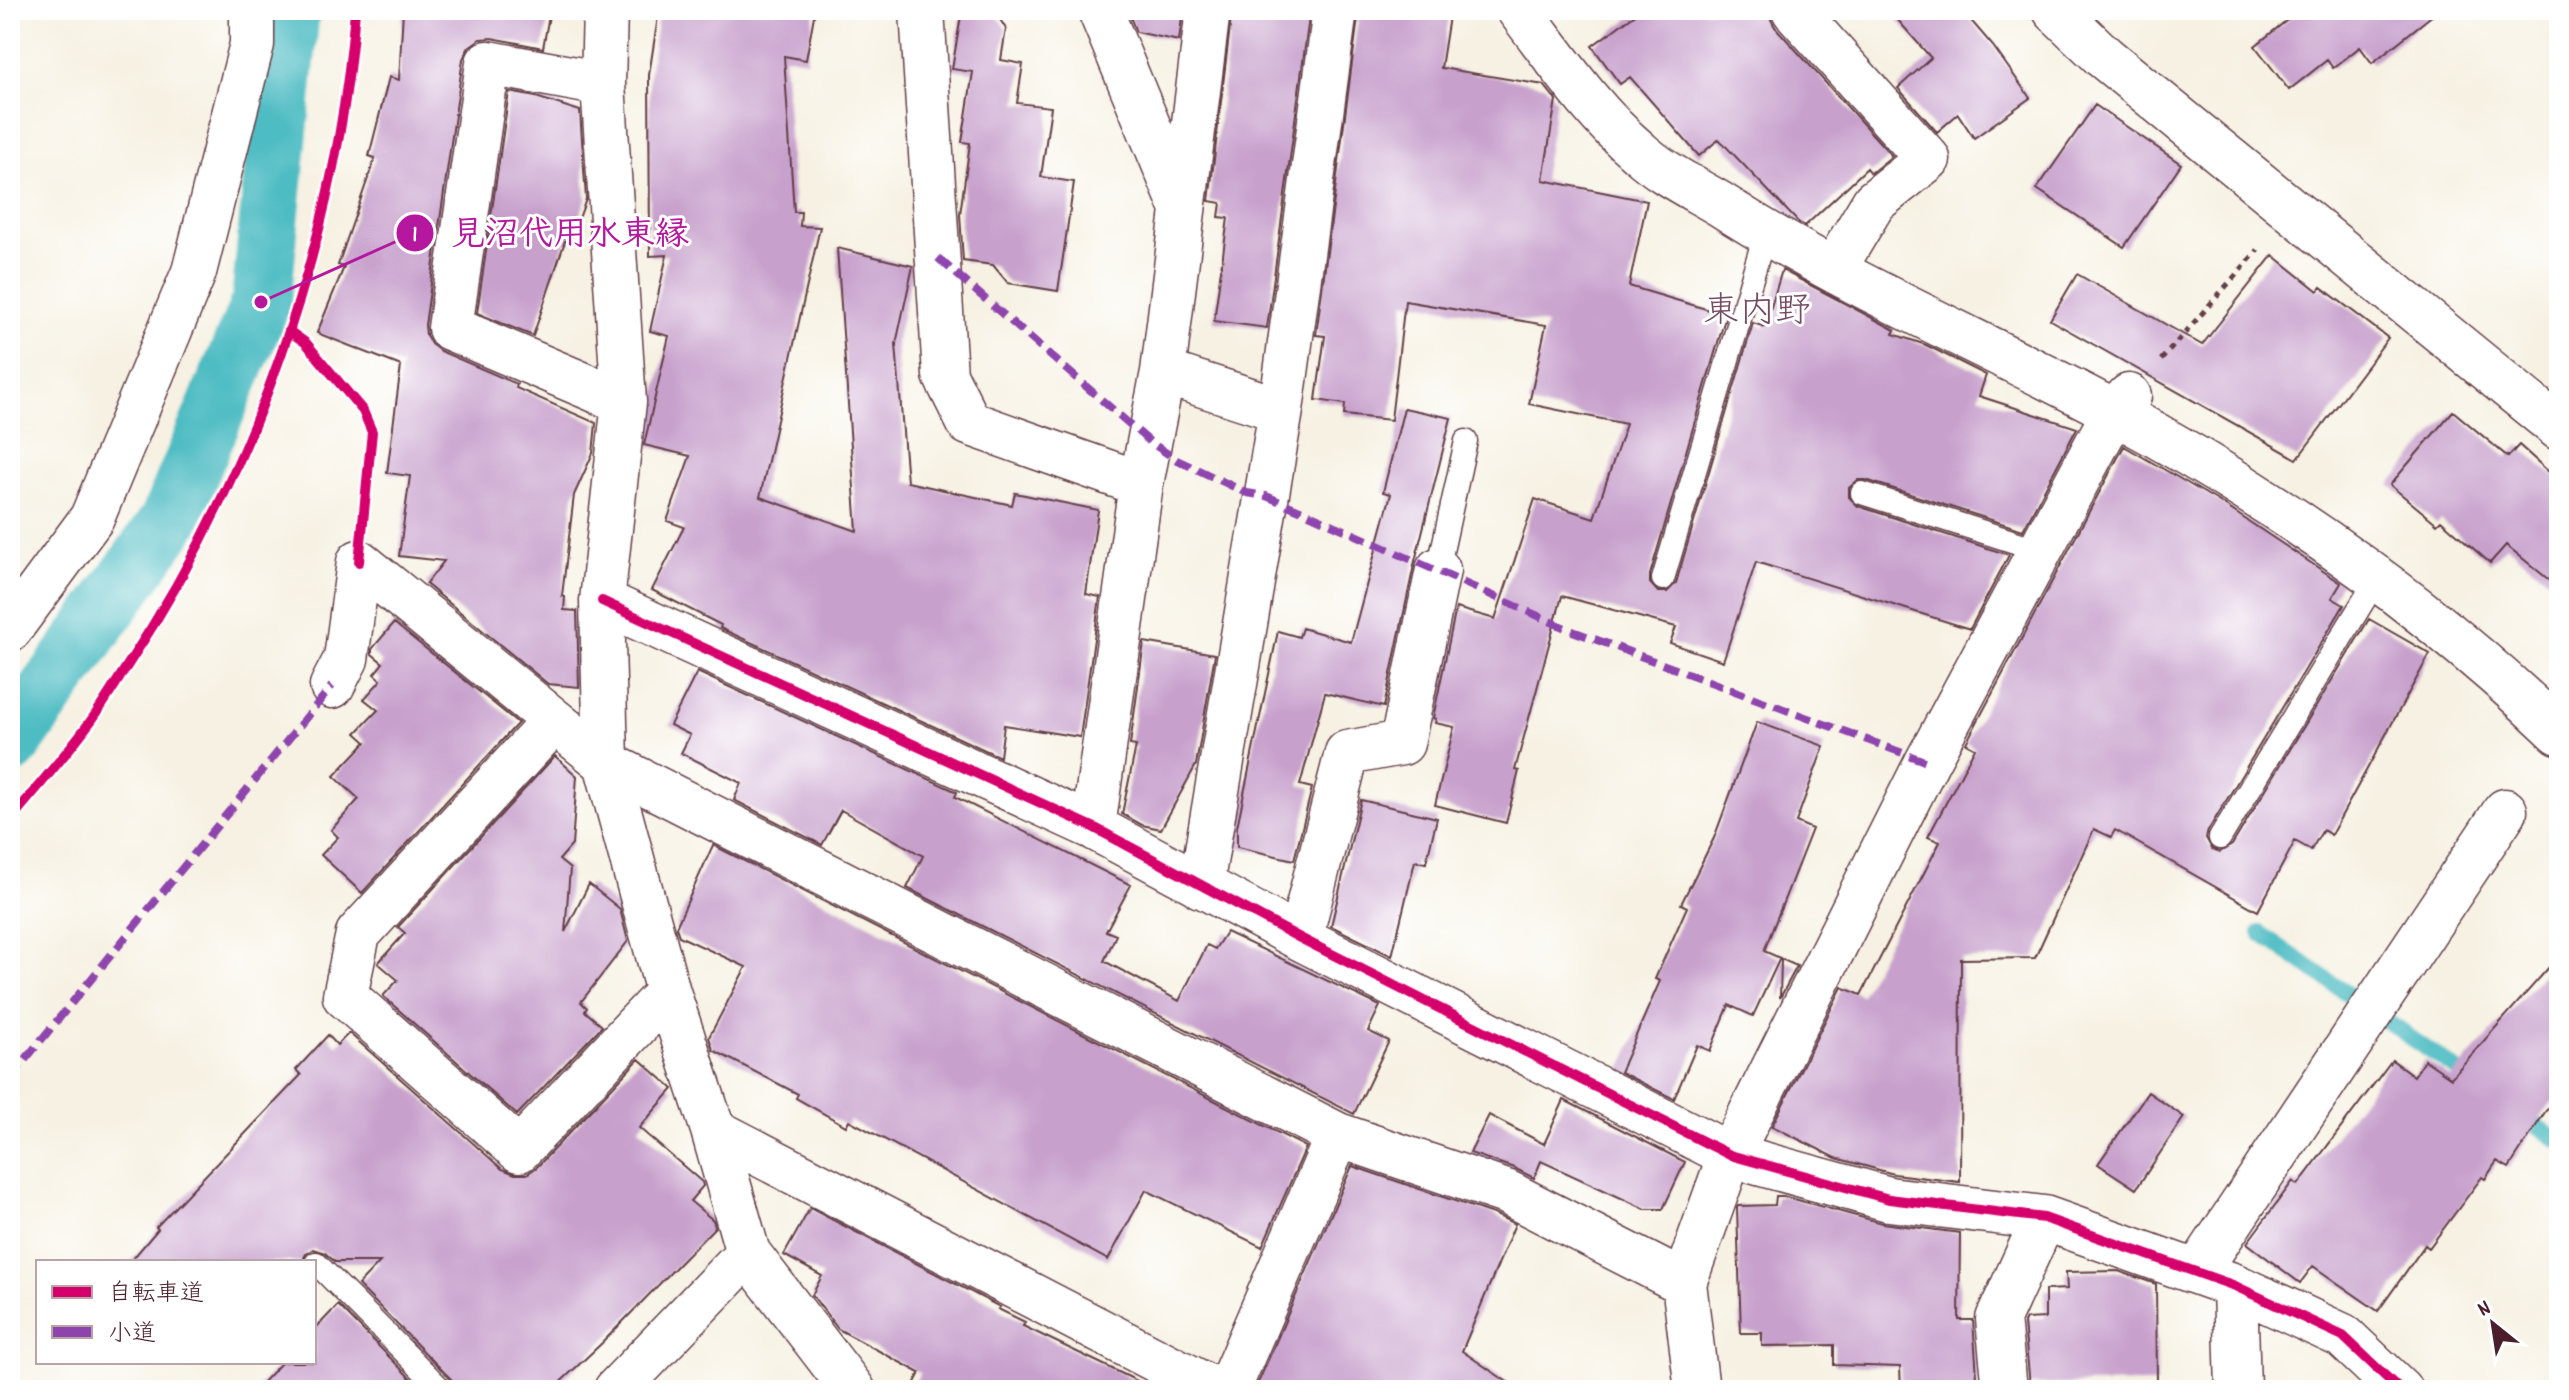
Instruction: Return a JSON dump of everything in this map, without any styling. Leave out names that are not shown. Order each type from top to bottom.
[{"type":"street","points":[[10,629],[92,518],[194,272],[252,44],[252,10]]},
{"type":"street","points":[[605,10],[603,84],[624,402],[602,601],[606,763],[668,992],[713,1130],[748,1253],[853,1390]]},
{"type":"street","points":[[922,10],[945,375],[969,423],[1141,484]]},
{"type":"street","points":[[1100,10],[1183,208]]},
{"type":"street","points":[[1093,827],[1141,484],[1163,372],[1208,10]]},
{"type":"street","points":[[1201,886],[1281,410],[1335,10]]},
{"type":"street","points":[[1519,10],[1593,106],[1639,153],[1765,234],[2121,404],[2378,577],[2512,687],[2559,732]]},
{"type":"street","points":[[1794,10],[1928,159],[1874,202],[1834,269]]},
{"type":"street","points":[[2055,10],[2104,57],[2559,428]]},
{"type":"street","points":[[603,84],[488,63],[450,328],[624,402]]},
{"type":"street","points":[[1163,372],[1281,410]]},
{"type":"street","points":[[1697,1390],[1684,1283],[1730,1155],[1927,762],[2121,404]]},
{"type":"street","points":[[332,686],[346,659],[359,562],[606,763],[1338,1135],[1506,1192],[1684,1283]]},
{"type":"street","points":[[1300,938],[1347,753],[1402,743],[1438,570]]},
{"type":"street","points":[[602,601],[1093,827],[1300,938],[1730,1155],[1889,1199],[2044,1218],[2216,1278],[2343,1336],[2400,1390]]},
{"type":"street","points":[[554,721],[358,934],[345,996],[519,1150],[668,992]]},
{"type":"street","points":[[2238,1390],[2216,1278],[2505,811]]},
{"type":"street","points":[[713,1130],[1214,1390]]},
{"type":"street","points":[[1228,1390],[1338,1135]]},
{"type":"street","points":[[2005,1390],[1998,1319],[2044,1218]]},
{"type":"street","points":[[616,1390],[748,1253]]},
{"type":"lane","points":[[1663,579],[1765,234]]},
{"type":"lane","points":[[1438,570],[1466,441]]},
{"type":"lane","points":[[1862,493],[2040,550]]},
{"type":"lane","points":[[2220,838],[2378,577]]},
{"type":"lane","points":[[316,1263],[442,1390]]},
{"type":"path","points":[[2121,404],[2262,246]]},
{"type":"building","points":[[403,10],[550,10],[543,48],[492,38],[480,39],[469,47],[463,59],[425,325],[431,344],[440,351],[596,423],[593,453],[574,495],[562,596],[565,597],[564,610],[577,611],[579,687],[548,684],[426,584],[444,561],[399,556],[410,476],[387,473],[401,366],[317,333],[344,267],[338,265],[375,158],[369,156],[389,77],[399,80]]},
{"type":"building","points":[[659,10],[815,10],[806,60],[784,56],[794,212],[801,212],[800,226],[820,227],[760,497],[857,531],[837,248],[913,266],[896,344],[907,482],[1012,505],[1015,493],[1098,510],[1086,594],[1100,597],[1080,737],[1004,725],[1000,757],[720,628],[721,625],[652,590],[684,527],[667,521],[690,456],[644,445],[669,336],[650,331],[667,255],[650,256],[649,75]]},
{"type":"building","points":[[962,10],[994,10],[1006,29],[1001,60],[1023,64],[1017,103],[1051,107],[1041,177],[1074,182],[1058,291],[1008,283],[993,265],[963,261],[960,214],[970,143],[962,142],[973,72],[952,69]]},
{"type":"building","points":[[1132,10],[1183,10],[1179,41],[1136,32],[1131,19]]},
{"type":"building","points":[[1232,10],[1310,10],[1267,328],[1214,321],[1228,218],[1219,217],[1221,203],[1209,201]]},
{"type":"building","points":[[1359,10],[1450,10],[1441,68],[1544,85],[1556,100],[1543,180],[1647,201],[1629,286],[1726,315],[1650,575],[1650,583],[1658,592],[1667,592],[1676,583],[1753,323],[1765,327],[1782,270],[1895,330],[1893,334],[1926,345],[1986,375],[1979,396],[2077,428],[2023,530],[1866,480],[1858,480],[1849,488],[1849,497],[1858,506],[2009,555],[1970,629],[1756,562],[1723,661],[1670,643],[1676,627],[1562,596],[1515,770],[1519,771],[1506,823],[1435,805],[1454,727],[1435,723],[1436,719],[1433,718],[1456,608],[1495,619],[1535,499],[1594,518],[1626,424],[1529,404],[1546,325],[1405,301],[1391,420],[1344,415],[1345,404],[1316,400],[1325,336],[1316,335]]},
{"type":"building","points":[[1641,10],[1766,10],[1775,27],[1892,156],[1871,173],[1867,168],[1805,226],[1798,222],[1719,139],[1699,156],[1630,77],[1620,84],[1592,46]]},
{"type":"building","points":[[1889,10],[1962,10],[1993,46],[2030,98],[1974,138],[1958,114],[1937,132],[1898,88],[1931,58]]},
{"type":"building","points":[[2287,10],[2439,10],[2372,63],[2360,47],[2333,68],[2327,60],[2289,90],[2255,46],[2292,16]]},
{"type":"building","points":[[509,92],[580,111],[586,199],[570,243],[565,241],[533,336],[477,313]]},
{"type":"building","points":[[2095,105],[2181,164],[2124,247],[2037,189]]},
{"type":"building","points":[[2273,255],[2318,291],[2321,287],[2388,338],[2297,459],[2050,320],[2077,274],[2202,345]]},
{"type":"building","points":[[1404,408],[1451,418],[1414,565],[1384,707],[1325,693],[1300,785],[1312,788],[1294,860],[1237,847],[1237,827],[1278,631],[1299,637],[1302,628],[1351,642],[1391,494],[1383,492]]},
{"type":"building","points":[[2453,411],[2508,457],[2519,445],[2559,481],[2559,588],[2506,545],[2490,563],[2441,520],[2437,524],[2390,485]]},
{"type":"building","points":[[2124,446],[2218,501],[2341,583],[2332,598],[2344,605],[2208,831],[2206,838],[2212,849],[2220,852],[2232,845],[2369,619],[2430,654],[2331,835],[2323,830],[2311,850],[2295,841],[2258,911],[2115,830],[2111,837],[2094,829],[2035,958],[1961,959],[1960,1182],[1894,1174],[1836,1158],[1772,1126],[1842,987],[1861,995],[1940,842],[1928,837],[1975,748],[1966,743]]},
{"type":"building","points":[[394,623],[518,723],[362,893],[321,855],[338,837],[331,830],[359,799],[334,776],[366,742],[356,733],[378,710],[364,699],[381,680],[374,674],[383,663],[372,654],[372,649]]},
{"type":"building","points":[[1144,642],[1215,654],[1196,765],[1161,829],[1142,825],[1122,814],[1136,746],[1130,745]]},
{"type":"building","points":[[697,672],[957,792],[955,797],[1131,885],[1106,931],[1116,935],[1104,961],[1179,1001],[1207,945],[1215,949],[1226,932],[1380,1006],[1368,1031],[1389,1041],[1354,1114],[907,888],[923,856],[841,810],[822,845],[734,800],[741,783],[681,753],[690,735],[670,725]]},
{"type":"building","points":[[1757,722],[1824,746],[1796,822],[1812,829],[1764,951],[1780,958],[1753,1016],[1729,1005],[1710,1051],[1697,1045],[1674,1099],[1620,1072],[1660,981],[1655,979],[1687,907],[1681,904],[1714,838]]},
{"type":"building","points":[[555,756],[577,776],[572,845],[559,860],[570,869],[565,932],[589,884],[620,909],[628,941],[581,1002],[587,1008],[585,1011],[602,1026],[517,1115],[383,996],[398,980],[378,963],[405,933],[398,927]]},
{"type":"building","points":[[1361,800],[1437,818],[1426,863],[1415,861],[1392,956],[1331,926]]},
{"type":"building","points":[[713,845],[1306,1147],[1262,1247],[1146,1190],[1108,1260],[849,1120],[846,1126],[796,1098],[798,1094],[713,1050],[709,1037],[746,967],[679,936],[676,927]]},
{"type":"building","points":[[2559,956],[2559,1095],[2509,1168],[2497,1161],[2485,1179],[2482,1177],[2429,1248],[2425,1245],[2378,1311],[2313,1266],[2300,1283],[2247,1243],[2293,1181],[2298,1185],[2392,1060],[2414,1076],[2425,1060],[2451,1078]]},
{"type":"building","points":[[1781,959],[1797,966],[1780,998]]},
{"type":"building","points":[[349,1033],[502,1169],[515,1174],[527,1174],[537,1167],[639,1059],[673,1089],[639,1128],[702,1182],[703,1186],[690,1201],[713,1220],[715,1227],[552,1390],[456,1390],[452,1380],[358,1285],[380,1262],[335,1262],[325,1253],[313,1249],[303,1260],[132,1260],[158,1229],[156,1227],[301,1075],[296,1070],[328,1035],[337,1045]]},
{"type":"building","points":[[2148,1092],[2184,1117],[2136,1189],[2098,1164]]},
{"type":"building","points":[[1564,1100],[1685,1162],[1663,1209],[1645,1209],[1541,1161],[1534,1178],[1470,1153],[1489,1115],[1544,1144]]},
{"type":"building","points":[[1352,1166],[1515,1224],[1462,1351],[1519,1390],[1255,1390]]},
{"type":"building","points":[[1776,1196],[1882,1223],[1960,1233],[1959,1320],[1973,1320],[1978,1390],[1901,1390],[1900,1367],[1834,1365],[1834,1345],[1762,1346],[1762,1333],[1741,1333],[1737,1208],[1775,1205]]},
{"type":"building","points":[[810,1208],[1000,1307],[998,1309],[1025,1322],[1023,1326],[1156,1390],[911,1390],[920,1373],[838,1329],[812,1295],[822,1276],[784,1255]]},
{"type":"building","points":[[2118,1271],[2156,1284],[2157,1383],[2030,1385],[2024,1323],[2026,1319],[2045,1318],[2045,1290],[2067,1289],[2066,1272]]},
{"type":"building","points":[[338,1305],[422,1390],[255,1390],[280,1364],[316,1364],[316,1328]]},
{"type":"waterway","points":[[10,745],[169,521],[261,302],[290,10]]},
{"type":"waterway","points":[[2260,933],[2476,1083]]},
{"type":"waterway","points":[[2521,1114],[2559,1141]]},
{"type":"marked path","points":[[938,258],[1150,442],[1177,460],[1247,493],[1266,496],[1300,510],[1570,630],[1927,762]]},
{"type":"marked path","points":[[10,1078],[332,686]]},
{"type":"cycle path","points":[[10,820],[92,719],[127,666],[172,593],[250,435],[282,352],[309,268],[330,182],[345,96],[355,10]]},
{"type":"cycle path","points":[[289,331],[306,343],[363,411],[372,432],[359,562]]},
{"type":"cycle path","points":[[602,601],[1093,827],[1300,938],[1730,1155],[1889,1199],[2044,1218],[2235,1286],[2343,1336],[2400,1390]]},
{"type":"place","name":"見沼代用水東縁","points":[[261,302]]},
{"type":"district","name":"東内野","points":[[1757,308]]}]
